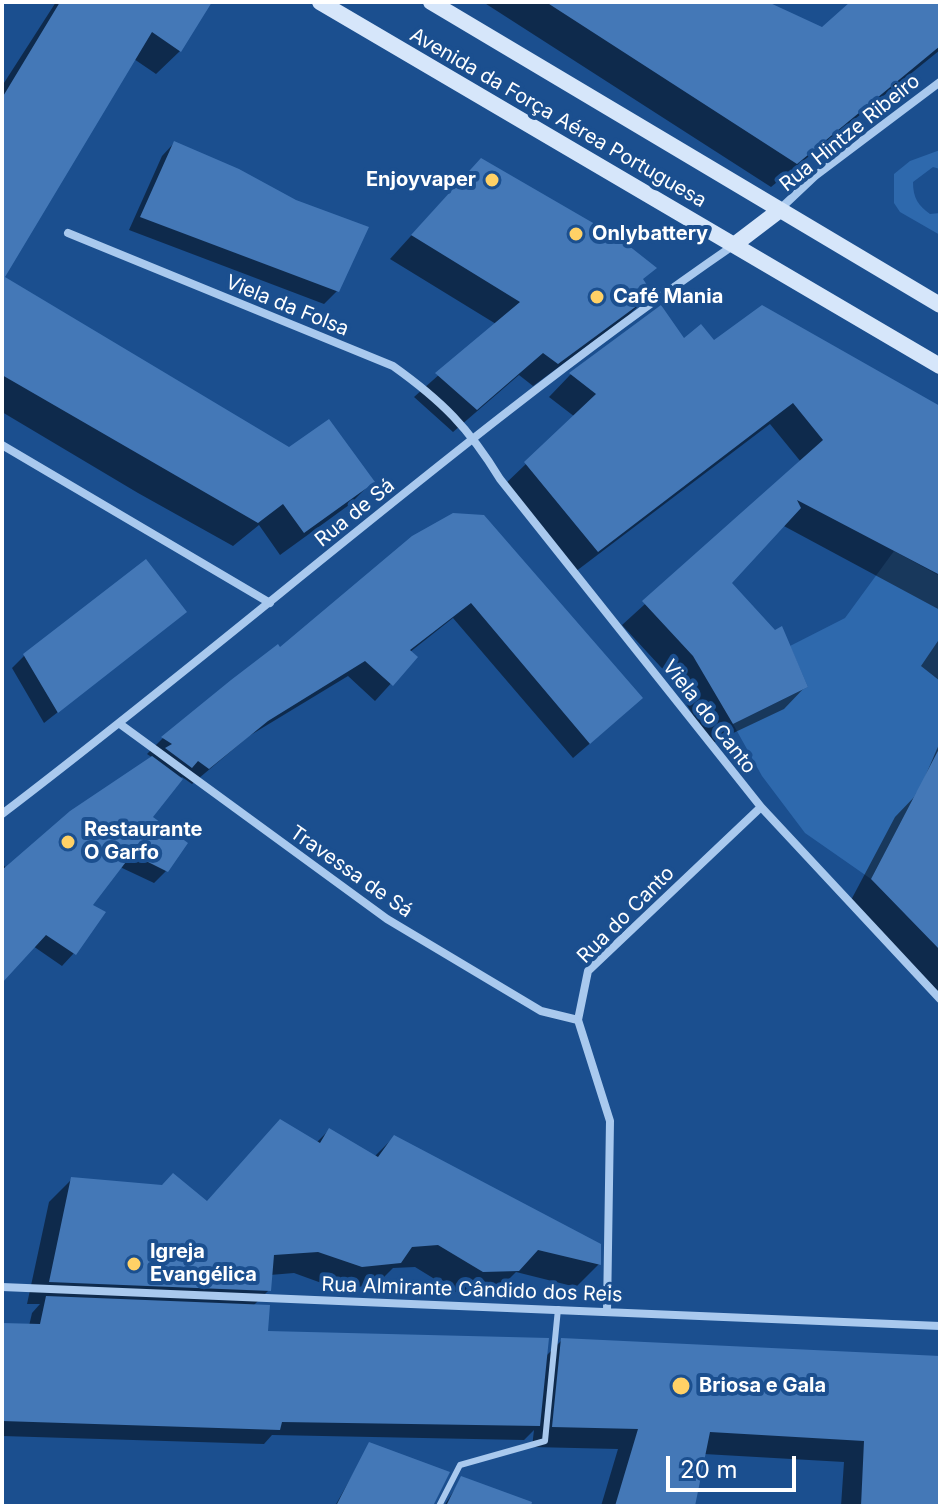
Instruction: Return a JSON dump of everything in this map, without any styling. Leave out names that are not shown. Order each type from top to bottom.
[{"type":"street","name":"Avenida da Força Aérea Portuguesa","points":[[320,2],[940,366]]},
{"type":"street","name":"Avenida da Força Aérea Portuguesa","points":[[431,2],[940,305]]},
{"type":"street","name":"Rua Hintze Ribeiro","points":[[780,210],[815,176],[940,82]]},
{"type":"street","points":[[734,245],[780,210]]},
{"type":"street","name":"Viela da Folsa","points":[[68,233],[393,366],[430,392],[475,437]]},
{"type":"street","name":"Rua de Sá","points":[[2,814],[120,724],[475,437],[734,245]]},
{"type":"street","name":"Viela do Canto","points":[[475,437],[500,479],[761,807],[940,999]]},
{"type":"street","points":[[2,445],[270,603]]},
{"type":"street","name":"Travessa de Sá","points":[[120,724],[387,919],[541,1011],[578,1020]]},
{"type":"street","name":"Rua do Canto","points":[[607,1311],[610,1121],[578,1020],[588,971],[761,807]]},
{"type":"street","name":"Rua Almirante Cândido dos Reis","points":[[2,1287],[940,1326]]},
{"type":"lane","points":[[439,1506],[460,1465],[545,1441],[558,1309]]},
{"type":"shaded area","points":[[940,150],[940,169],[933,167],[913,182],[919,204],[930,214],[940,213],[940,235],[900,212],[894,203],[894,174],[910,161]]},
{"type":"shaded area","points":[[894,551],[940,576],[940,768],[916,793],[871,879],[805,833],[762,776],[733,724],[808,687],[790,646],[845,618]]},
{"type":"building","points":[[60,2],[212,2],[181,52],[152,32],[5,277],[289,447],[329,419],[375,482],[304,533],[283,504],[258,523],[2,375],[2,98]]},
{"type":"building","points":[[546,2],[768,2],[822,27],[850,2],[940,2],[940,46],[797,164]]},
{"type":"building","points":[[174,141],[239,169],[296,200],[369,227],[339,292],[140,217]]},
{"type":"building","points":[[481,158],[619,238],[657,268],[643,279],[653,294],[558,364],[543,353],[477,410],[435,373],[520,302],[411,235]]},
{"type":"building","points":[[661,305],[684,338],[701,324],[714,340],[762,305],[940,406],[940,575],[797,500],[801,508],[732,583],[775,630],[782,626],[808,687],[733,724],[693,656],[642,601],[823,440],[793,403],[598,552],[524,462],[596,394],[569,373]]},
{"type":"building","points":[[453,513],[484,515],[643,698],[590,744],[471,603],[410,650],[418,657],[393,686],[365,661],[268,721],[209,769],[198,761],[192,768],[165,748],[172,744],[161,737],[278,644],[280,647],[412,536]]},
{"type":"building","points":[[146,559],[187,612],[58,713],[23,654]]},
{"type":"building","points":[[940,747],[940,950],[871,879]]},
{"type":"building","points":[[152,756],[183,779],[153,817],[188,843],[168,872],[132,854],[93,905],[106,912],[76,955],[46,935],[2,983],[2,870],[70,811]]},
{"type":"building","points":[[280,1119],[320,1143],[329,1128],[378,1157],[394,1135],[601,1244],[601,1265],[538,1250],[519,1271],[483,1272],[438,1245],[412,1247],[401,1263],[362,1267],[318,1252],[274,1255],[271,1291],[49,1282],[71,1177],[162,1185],[173,1173],[207,1201]]},
{"type":"building","points":[[46,1296],[270,1305],[268,1331],[549,1338],[540,1426],[282,1422],[280,1430],[2,1421],[2,1323],[40,1324]]},
{"type":"building","points":[[561,1338],[940,1356],[940,1506],[861,1506],[864,1441],[710,1432],[695,1506],[615,1506],[638,1429],[552,1427]]},
{"type":"building","points":[[369,1442],[450,1472],[433,1506],[336,1506]]},
{"type":"building","points":[[461,1476],[532,1502],[531,1506],[446,1506]]},
{"type":"place","name":"Enjoyvaper","points":[[492,180]]},
{"type":"place","name":"Onlybattery","points":[[576,234]]},
{"type":"place","name":"Café Mania","points":[[597,297]]},
{"type":"place","name":"Restaurante O Garfo","points":[[68,842]]},
{"type":"place","name":"Igreja Evangélica","points":[[134,1264]]},
{"type":"place","name":"Briosa e Gala","points":[[681,1386]]}]
